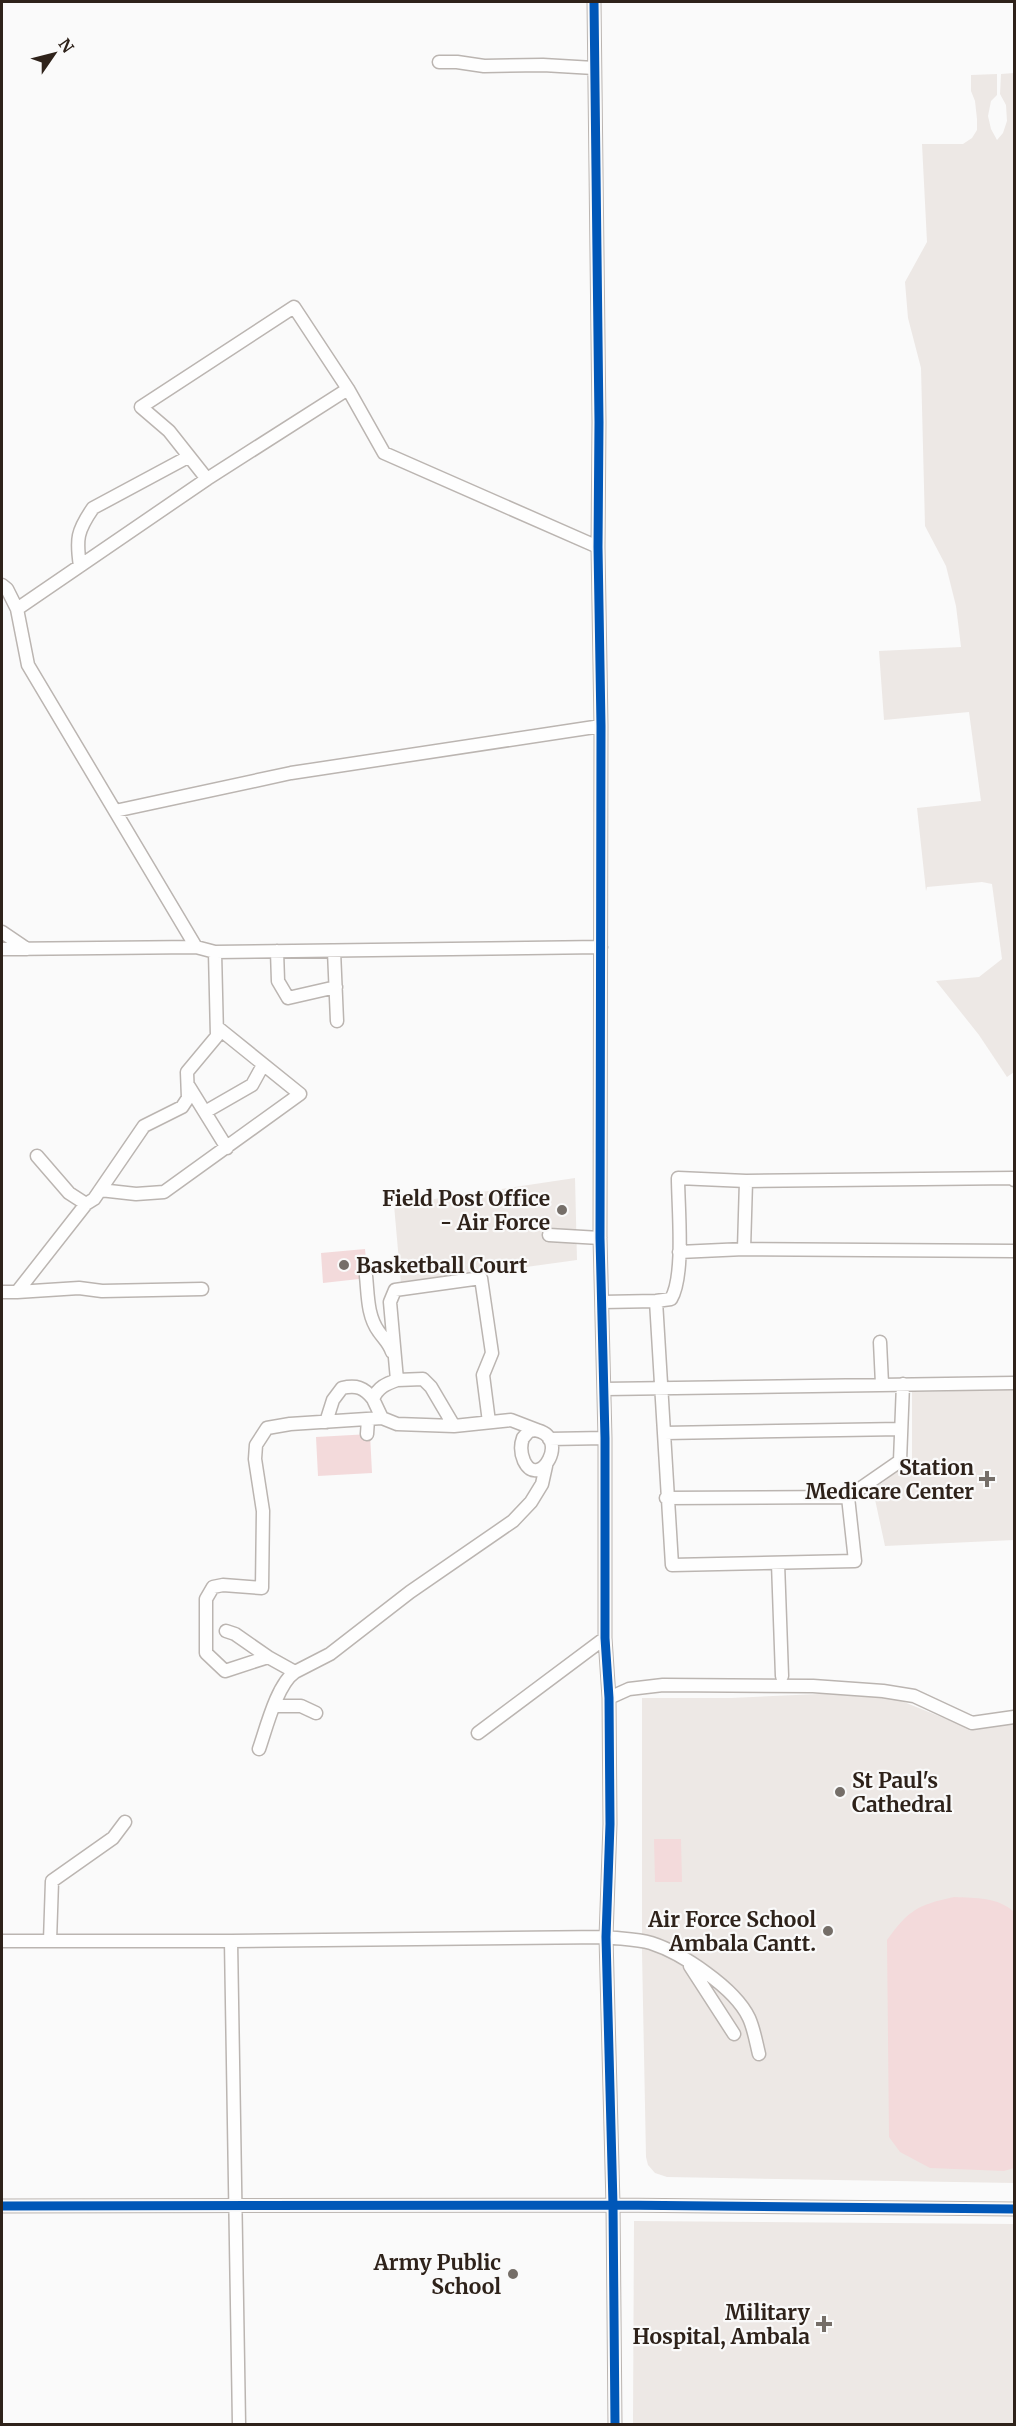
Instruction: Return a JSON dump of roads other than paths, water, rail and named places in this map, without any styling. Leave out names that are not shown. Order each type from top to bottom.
[{"type":"street","points":[[594,2],[601,726],[600,1238],[605,1438],[605,1638],[609,1698],[610,1824],[606,1937],[613,2205],[615,2424]]},
{"type":"street","points":[[439,62],[484,66],[543,65],[594,68]]},
{"type":"street","points":[[207,479],[169,430],[141,407],[294,307],[348,389],[384,453],[598,547]]},
{"type":"street","points":[[17,609],[207,479],[348,389]]},
{"type":"street","points":[[80,566],[76,542],[85,519],[93,508],[188,457]]},
{"type":"street","points":[[2,585],[7,589],[17,609],[28,665],[196,947]]},
{"type":"street","points":[[115,811],[291,773],[601,726]]},
{"type":"street","points":[[2,932],[27,949]]},
{"type":"street","points":[[2,949],[196,947],[215,952],[601,947]]},
{"type":"street","points":[[277,951],[278,981],[288,998],[336,987]]},
{"type":"street","points":[[334,951],[337,1021]]},
{"type":"street","points":[[17,1292],[86,1204],[94,1199],[144,1126],[182,1107],[188,1098],[187,1072],[218,1036],[215,952]]},
{"type":"street","points":[[100,1190],[136,1194],[164,1192],[300,1094],[217,1027]]},
{"type":"street","points":[[205,1112],[252,1084],[263,1065]]},
{"type":"street","points":[[188,1084],[227,1148]]},
{"type":"street","points":[[37,1156],[69,1193],[86,1204]]},
{"type":"street","points":[[602,1302],[671,1299],[675,1292],[679,1252],[678,1178],[746,1181],[1014,1178],[1014,1180]]},
{"type":"street","points":[[744,1249],[746,1181]]},
{"type":"street","points":[[549,1235],[600,1238]]},
{"type":"street","points":[[679,1252],[744,1249],[1014,1251]]},
{"type":"street","points":[[366,1275],[369,1310],[378,1331],[388,1342],[402,1380]]},
{"type":"street","points":[[395,1357],[390,1309],[395,1290],[481,1278],[492,1353],[483,1376],[489,1422]]},
{"type":"street","points":[[2,1293],[79,1288],[102,1291],[202,1289]]},
{"type":"street","points":[[656,1301],[666,1498],[672,1565],[855,1561],[848,1497]]},
{"type":"street","points":[[373,1318],[377,1308],[387,1312],[390,1309]]},
{"type":"street","points":[[880,1342],[882,1384]]},
{"type":"street","points":[[373,1399],[376,1391],[385,1384],[423,1379],[431,1387],[454,1426]]},
{"type":"street","points":[[604,1389],[1014,1383]]},
{"type":"street","points":[[666,1498],[848,1497],[900,1461],[903,1384]]},
{"type":"street","points":[[327,1422],[333,1400],[342,1388],[355,1385],[373,1399],[382,1419]]},
{"type":"street","points":[[268,1658],[225,1671],[206,1653],[206,1599],[213,1587],[223,1585],[262,1588],[263,1511],[255,1459],[256,1445],[260,1435],[267,1428],[290,1424],[368,1419],[382,1419],[397,1424],[454,1426],[511,1420],[537,1430],[549,1439],[605,1438]]},
{"type":"street","points":[[367,1434],[368,1419]]},
{"type":"street","points":[[664,1433],[901,1429]]},
{"type":"street","points":[[537,1430],[525,1434],[521,1442],[522,1454],[530,1469],[540,1470],[546,1466]]},
{"type":"street","points":[[259,1749],[281,1689],[289,1676],[330,1654],[410,1592],[513,1521],[531,1502],[542,1484],[552,1452],[549,1439]]},
{"type":"street","points":[[778,1563],[782,1676]]},
{"type":"street","points":[[226,1631],[235,1634],[268,1658],[295,1672]]},
{"type":"street","points":[[478,1733],[605,1638]]},
{"type":"street","points":[[609,1698],[629,1689],[663,1685],[813,1686],[883,1691],[914,1696],[972,1723],[1014,1717]]},
{"type":"street","points":[[275,1706],[301,1706],[316,1713]]},
{"type":"street","points":[[50,1941],[52,1881],[113,1838],[125,1822]]},
{"type":"street","points":[[2,1941],[606,1937],[653,1944],[700,1968],[732,1994],[749,2018],[759,2054]]},
{"type":"street","points":[[231,1941],[239,2424]]},
{"type":"street","points":[[685,1960],[734,2034]]},
{"type":"street","points":[[2,2206],[613,2205],[1014,2209]]},
{"type":"place","name":"Field Post Office - Air Force","points":[[562,1210]]},
{"type":"place","name":"Basketball Court","points":[[344,1265]]},
{"type":"place","name":"Station Medicare Center","points":[[987,1479]]},
{"type":"place","name":"St Paul's Cathedral","points":[[840,1792]]},
{"type":"place","name":"Air Force School Ambala Cantt.","points":[[828,1931]]},
{"type":"place","name":"Army Public School","points":[[513,2274]]},
{"type":"place","name":"Military Hospital, Ambala","points":[[824,2324]]}]
